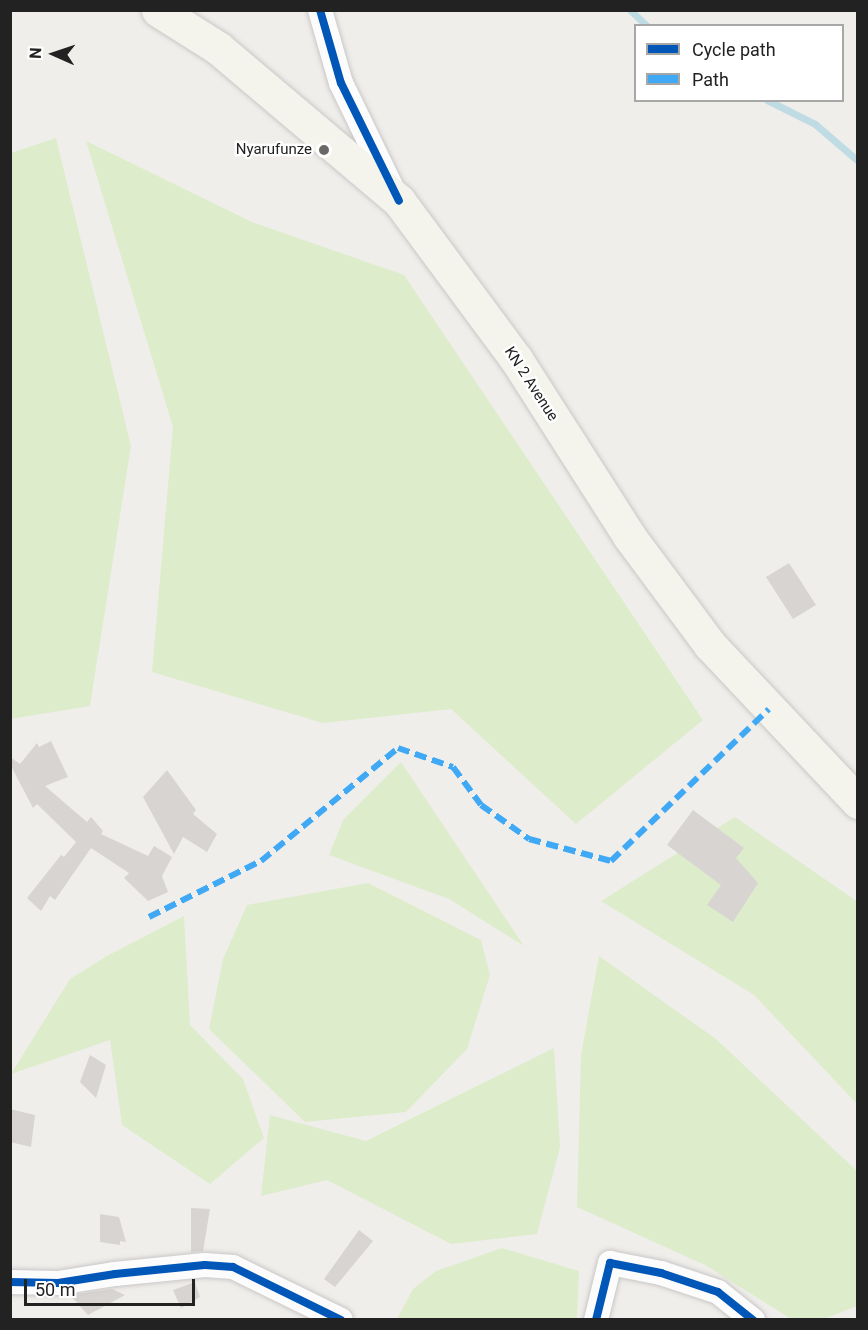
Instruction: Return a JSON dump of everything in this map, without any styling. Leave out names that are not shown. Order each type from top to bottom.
[{"type":"main road","name":"KN 2 Avenue","points":[[158,10],[218,48],[399,201],[516,359],[629,536],[710,645],[858,802]]},
{"type":"street","points":[[320,10],[341,83],[399,201]]},
{"type":"street","points":[[596,1320],[610,1263],[661,1274],[718,1292],[753,1320]]},
{"type":"street","points":[[10,1282],[58,1283],[115,1274],[205,1265],[233,1267],[341,1320]]},
{"type":"green space","points":[[56,138],[131,446],[90,706],[11,719],[11,153]]},
{"type":"green space","points":[[86,141],[252,222],[404,275],[703,720],[576,824],[451,709],[323,723],[152,672],[173,427]]},
{"type":"green space","points":[[401,762],[524,946],[449,899],[329,855],[343,820]]},
{"type":"green space","points":[[735,817],[858,902],[857,1104],[754,995],[601,901]]},
{"type":"green space","points":[[368,883],[481,940],[490,975],[467,1049],[406,1112],[305,1122],[209,1029],[223,959],[247,905]]},
{"type":"green space","points":[[184,916],[190,1025],[243,1079],[264,1138],[210,1184],[122,1125],[110,1040],[11,1074],[70,979],[107,956]]},
{"type":"green space","points":[[599,956],[716,1039],[857,1171],[857,1306],[824,1319],[791,1319],[705,1265],[577,1207],[581,1055]]},
{"type":"green space","points":[[554,1048],[560,1147],[537,1234],[451,1244],[327,1180],[261,1196],[270,1115],[366,1141]]},
{"type":"green space","points":[[502,1248],[579,1271],[577,1319],[397,1319],[413,1289],[436,1271]]},
{"type":"building","points":[[789,563],[816,605],[793,619],[766,577]]},
{"type":"building","points":[[51,741],[68,777],[45,786],[87,822],[91,817],[103,831],[101,834],[148,856],[154,846],[172,857],[162,876],[168,892],[148,901],[124,878],[129,873],[91,848],[55,900],[50,896],[41,911],[27,898],[61,855],[64,857],[76,842],[37,804],[33,808],[10,764],[10,757],[20,764],[37,743],[39,747]]},
{"type":"building","points":[[167,770],[196,810],[193,814],[217,834],[207,852],[183,837],[174,854],[143,797]]},
{"type":"building","points":[[693,810],[744,848],[736,858],[758,883],[733,922],[707,905],[721,885],[667,845]]},
{"type":"building","points":[[90,1055],[106,1065],[96,1098],[80,1082]]},
{"type":"building","points":[[10,1109],[35,1115],[31,1147],[10,1142]]},
{"type":"building","points":[[191,1208],[210,1209],[203,1251],[191,1252]]},
{"type":"building","points":[[100,1214],[119,1217],[126,1242],[120,1241],[120,1245],[100,1242]]},
{"type":"building","points":[[359,1230],[373,1241],[335,1287],[324,1279]]},
{"type":"building","points":[[195,1282],[200,1297],[181,1308],[173,1290]]},
{"type":"building","points":[[112,1289],[125,1295],[88,1315],[70,1295]]},
{"type":"waterway","points":[[630,10],[645,24]]},
{"type":"waterway","points":[[771,102],[815,124],[858,161]]},
{"type":"marked path","points":[[149,917],[261,861],[398,748],[453,767],[481,805],[529,839],[611,861],[769,709]]},
{"type":"cycle path","points":[[320,10],[341,83],[399,201]]},
{"type":"cycle path","points":[[596,1320],[610,1263],[661,1273],[718,1292],[753,1320]]},
{"type":"cycle path","points":[[10,1282],[58,1283],[115,1274],[205,1265],[233,1267],[341,1320]]},
{"type":"place","name":"Nyarufunze","points":[[324,150]]}]
